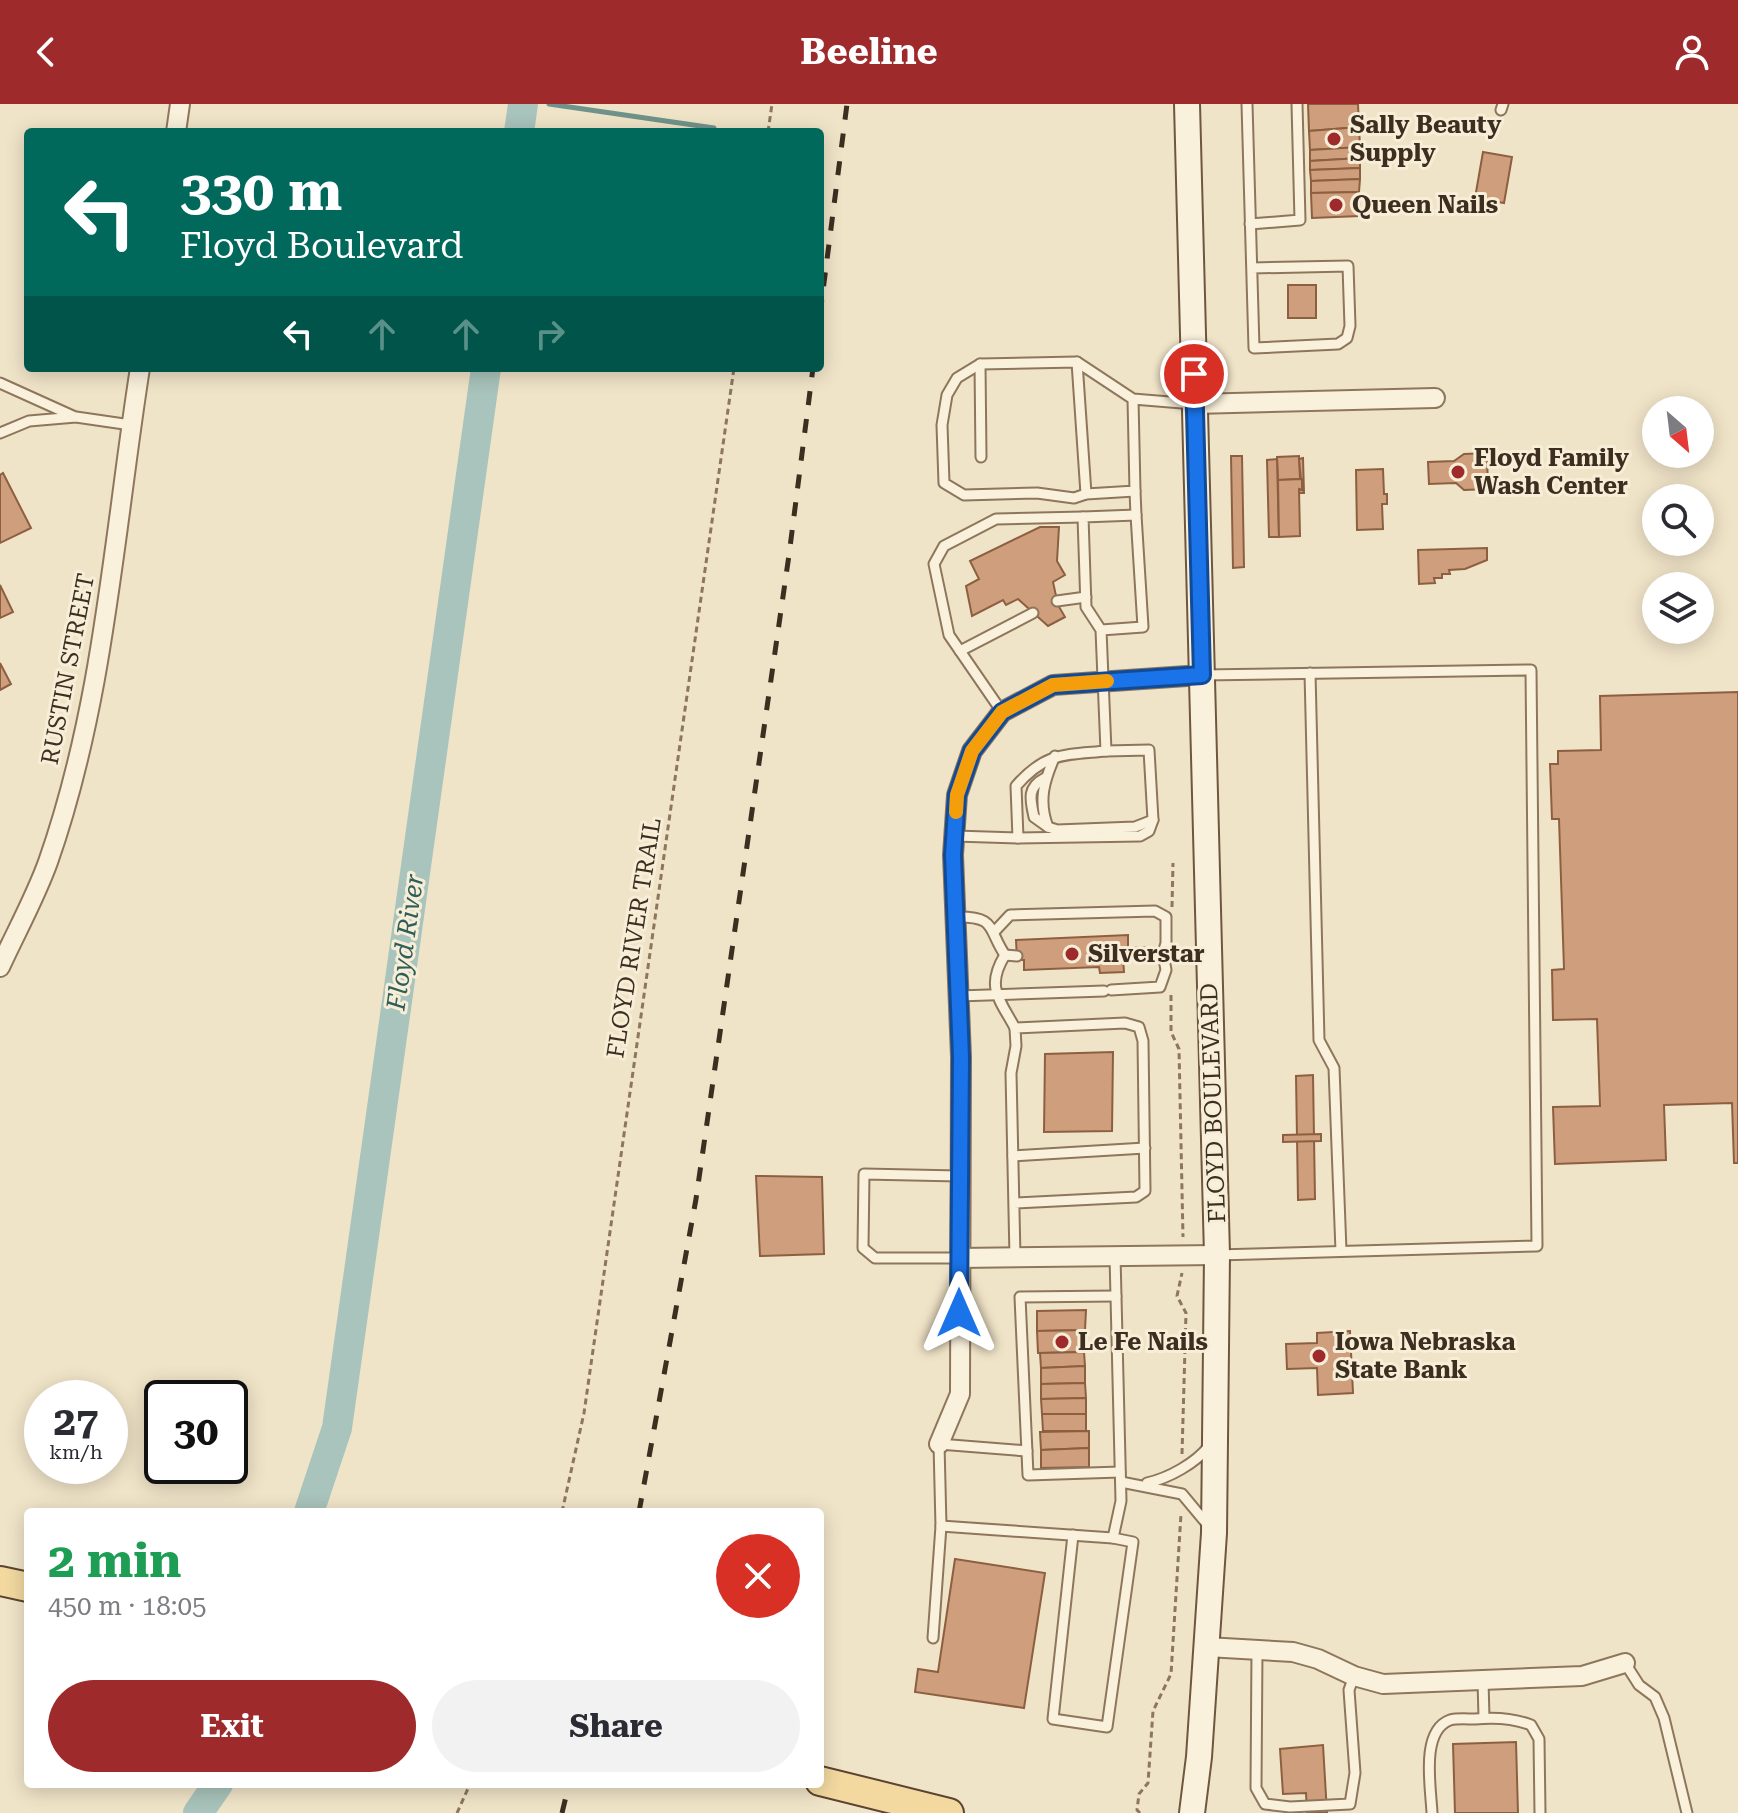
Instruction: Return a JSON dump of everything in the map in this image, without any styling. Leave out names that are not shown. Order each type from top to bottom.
[{"type":"main road","name":"FLOYD BOULEVARD","points":[[1187,104],[1217,1255],[1214,1533],[1192,1813]]},
{"type":"main road","points":[[0,1581],[24,1586]]},
{"type":"main road","points":[[824,1782],[949,1813]]},
{"type":"street","points":[[177,128],[180,104]]},
{"type":"street","name":"RUSTIN STREET","points":[[0,967],[47,863],[82,742],[103,634],[139,372]]},
{"type":"street","points":[[1194,404],[1435,398]]},
{"type":"street","points":[[939,1444],[960,1394],[955,836],[957,795],[972,751],[1002,712],[1053,685],[1202,675]]},
{"type":"street","points":[[959,1258],[1217,1255]]},
{"type":"street","points":[[1207,1647],[1293,1652],[1383,1684],[1582,1676],[1625,1663]]},
{"type":"lane","points":[[1247,104],[1254,348],[1338,344],[1347,338],[1350,326],[1348,266],[1252,268]]},
{"type":"lane","points":[[1250,224],[1300,220],[1297,104]]},
{"type":"lane","points":[[1135,491],[1086,494],[1074,498],[1037,493],[964,495],[944,483],[942,425],[947,395],[957,378],[980,364],[1077,362],[1133,399],[1194,404]]},
{"type":"lane","points":[[1077,362],[1086,494]]},
{"type":"lane","points":[[980,364],[981,457]]},
{"type":"lane","points":[[0,383],[76,417]]},
{"type":"lane","points":[[1101,630],[1143,627],[1133,399]]},
{"type":"lane","points":[[0,433],[29,421],[76,417],[131,425]]},
{"type":"lane","points":[[1002,712],[949,635],[934,564],[944,546],[996,519],[1136,515]]},
{"type":"lane","points":[[1083,517],[1086,607],[1101,630],[1106,751]]},
{"type":"lane","points":[[1057,601],[1086,597]]},
{"type":"lane","points":[[960,651],[1033,613]]},
{"type":"lane","points":[[1202,675],[1531,670],[1537,1246],[1217,1255]]},
{"type":"lane","points":[[1310,673],[1319,1040],[1334,1068],[1341,1251]]},
{"type":"lane","points":[[955,836],[1018,838],[1140,836],[1149,831],[1153,820],[1149,750],[1055,756],[1030,770],[1016,786],[1018,838]]},
{"type":"lane","points":[[1055,756],[1045,778],[1042,812],[1048,827],[1057,830],[1135,827],[1153,820]]},
{"type":"lane","points":[[958,996],[1160,987],[1166,970],[1163,953],[1166,917],[1155,911],[1010,915],[995,931]]},
{"type":"lane","points":[[955,917],[986,921],[995,931],[1005,955]]},
{"type":"lane","points":[[1128,953],[1163,953]]},
{"type":"lane","points":[[1005,955],[1017,956]]},
{"type":"lane","points":[[1005,955],[995,975],[995,995],[1015,1028],[1016,1046],[1011,1073],[1015,1257]]},
{"type":"lane","points":[[1014,1203],[1136,1197],[1145,1191],[1146,1186],[1143,1041],[1139,1027],[1125,1023],[1015,1028]]},
{"type":"lane","points":[[1013,1156],[1145,1148]]},
{"type":"lane","points":[[959,1176],[864,1174],[863,1248],[875,1258],[959,1258]]},
{"type":"lane","points":[[1113,1538],[1121,1501],[1115,1256]]},
{"type":"lane","points":[[1116,1296],[1020,1297],[1028,1475],[1120,1477],[1139,1485],[1182,1494],[1200,1512],[1214,1533]]},
{"type":"lane","points":[[1139,1485],[1158,1480],[1201,1456],[1216,1437]]},
{"type":"lane","points":[[933,1638],[941,1526],[939,1444],[1027,1451]]},
{"type":"lane","points":[[941,1526],[1073,1535],[1113,1538],[1133,1542],[1107,1727],[1053,1719],[1073,1535]]},
{"type":"lane","points":[[1257,1650],[1256,1788],[1265,1804],[1350,1808],[1355,1773],[1349,1690],[1354,1676]]},
{"type":"lane","points":[[1625,1663],[1639,1685],[1655,1697],[1664,1718],[1687,1813]]},
{"type":"lane","points":[[1483,1680],[1484,1718]]},
{"type":"lane","points":[[1432,1813],[1430,1745],[1436,1729],[1450,1720],[1484,1718],[1515,1719],[1531,1725],[1539,1739],[1540,1813]]},
{"type":"path","points":[[769,128],[772,104]]},
{"type":"path","name":"FLOYD RIVER TRAIL","points":[[563,1508],[584,1413],[733,372]]},
{"type":"path","points":[[1172,910],[1173,863]]},
{"type":"path","points":[[1171,988],[1171,1032],[1179,1049],[1182,1229]]},
{"type":"path","points":[[1182,1458],[1186,1313],[1177,1296],[1183,1270]]},
{"type":"path","points":[[1140,1813],[1137,1810],[1139,1794],[1148,1783],[1153,1711],[1171,1674],[1181,1502]]},
{"type":"path","points":[[457,1813],[468,1788]]},
{"type":"building","points":[[1308,104],[1358,104],[1359,127],[1309,131]]},
{"type":"building","name":"Sally Beauty Supply","points":[[1359,127],[1360,147],[1310,150],[1309,131]]},
{"type":"building","points":[[1360,147],[1360,158],[1310,161],[1310,150]]},
{"type":"building","points":[[1483,152],[1512,157],[1504,203],[1475,198]]},
{"type":"building","points":[[1360,158],[1360,168],[1310,170],[1310,161]]},
{"type":"building","points":[[1360,168],[1360,179],[1311,181],[1310,170]]},
{"type":"building","points":[[1360,179],[1359,192],[1311,193],[1311,181]]},
{"type":"building","name":"Queen Nails","points":[[1359,192],[1360,216],[1312,218],[1311,193]]},
{"type":"building","points":[[1288,285],[1316,285],[1316,318],[1288,318]]},
{"type":"building","name":"Floyd Family Wash Center","points":[[1487,453],[1488,489],[1464,490],[1456,483],[1429,484],[1428,462],[1454,461],[1464,454]]},
{"type":"building","points":[[1231,456],[1242,456],[1244,567],[1233,568]]},
{"type":"building","points":[[1299,456],[1300,479],[1278,480],[1277,457]]},
{"type":"building","points":[[1303,458],[1304,493],[1299,493],[1299,489],[1302,490],[1299,459]]},
{"type":"building","points":[[1277,459],[1279,537],[1269,537],[1267,460]]},
{"type":"building","points":[[1383,469],[1387,504],[1382,504],[1383,529],[1357,530],[1356,470]]},
{"type":"building","points":[[3,473],[31,528],[0,543],[0,475]]},
{"type":"building","points":[[1302,479],[1302,490],[1299,489],[1300,536],[1279,537],[1278,480]]},
{"type":"building","points":[[1040,527],[1059,527],[1057,561],[1065,575],[1053,582],[1058,605],[1065,617],[1048,626],[1018,599],[1006,605],[1003,600],[972,616],[966,586],[979,579],[970,561]]},
{"type":"building","points":[[1487,548],[1487,560],[1465,569],[1449,570],[1450,574],[1434,578],[1435,583],[1419,584],[1418,550]]},
{"type":"building","points":[[0,585],[13,612],[0,618]]},
{"type":"building","points":[[0,663],[11,684],[0,690]]},
{"type":"building","points":[[1738,692],[1738,1163],[1734,1163],[1732,1103],[1664,1105],[1666,1160],[1555,1164],[1553,1107],[1600,1106],[1597,1019],[1553,1020],[1552,970],[1564,969],[1559,819],[1552,819],[1550,764],[1558,764],[1558,751],[1601,750],[1600,696]]},
{"type":"building","name":"Silverstar","points":[[1128,935],[1128,959],[1123,959],[1124,972],[1100,973],[1099,967],[1024,970],[1024,960],[1017,960],[1016,940]]},
{"type":"building","points":[[1113,1052],[1112,1131],[1044,1132],[1045,1054]]},
{"type":"building","points":[[1313,1075],[1315,1199],[1298,1200],[1296,1076]]},
{"type":"building","points":[[1321,1134],[1321,1141],[1283,1142],[1283,1135]]},
{"type":"building","points":[[756,1176],[822,1177],[824,1254],[760,1256]]},
{"type":"building","points":[[1086,1310],[1085,1330],[1037,1331],[1037,1311]]},
{"type":"building","name":"Le Fe Nails","points":[[1085,1330],[1087,1352],[1038,1353],[1037,1331]]},
{"type":"building","name":"Iowa Nebraska State Bank","points":[[1350,1331],[1353,1393],[1318,1395],[1317,1368],[1287,1369],[1286,1344],[1317,1343],[1317,1333]]},
{"type":"building","points":[[1084,1352],[1085,1366],[1041,1368],[1040,1353]]},
{"type":"building","points":[[1085,1366],[1085,1383],[1041,1384],[1041,1368]]},
{"type":"building","points":[[1085,1383],[1086,1398],[1041,1399],[1041,1384]]},
{"type":"building","points":[[1086,1398],[1086,1414],[1042,1414],[1041,1399]]},
{"type":"building","points":[[1042,1414],[1086,1414],[1086,1431],[1043,1431]]},
{"type":"building","points":[[1089,1431],[1089,1448],[1041,1450],[1040,1432]]},
{"type":"building","points":[[1089,1448],[1089,1467],[1041,1468],[1041,1450]]},
{"type":"building","points":[[955,1559],[1045,1573],[1024,1708],[915,1692],[918,1669],[938,1672]]},
{"type":"building","points":[[1516,1742],[1518,1813],[1455,1813],[1453,1744]]},
{"type":"building","points":[[1323,1745],[1327,1813],[1307,1813],[1306,1793],[1283,1794],[1280,1749]]},
{"type":"waterway","name":"Floyd River","points":[[520,128],[523,104]]},
{"type":"waterway","points":[[549,104],[714,128]]},
{"type":"waterway","name":"Floyd River","points":[[310,1508],[337,1428],[485,372]]},
{"type":"waterway","name":"Floyd River","points":[[198,1813],[215,1788]]},
{"type":"railway","points":[[824,283],[847,104]]},
{"type":"railway","points":[[640,1508],[696,1199],[812,372]]},
{"type":"railway","points":[[562,1813],[568,1788]]},
{"type":"slow traffic","points":[[956,812],[957,795],[972,751],[1002,712],[1053,685],[1107,681]]},
{"type":"place","name":"Sally Beauty Supply","points":[[1334,139]]},
{"type":"place","name":"Queen Nails","points":[[1336,205]]},
{"type":"place","name":"Floyd Family Wash Center","points":[[1458,472]]},
{"type":"place","name":"Silverstar","points":[[1072,954]]},
{"type":"place","name":"Le Fe Nails","points":[[1062,1342]]},
{"type":"place","name":"Iowa Nebraska State Bank","points":[[1319,1356]]},
{"type":"route","points":[[959,1313],[961,1057],[953,855],[957,795],[972,751],[1002,712],[1053,685],[1202,675],[1194,374]]}]
